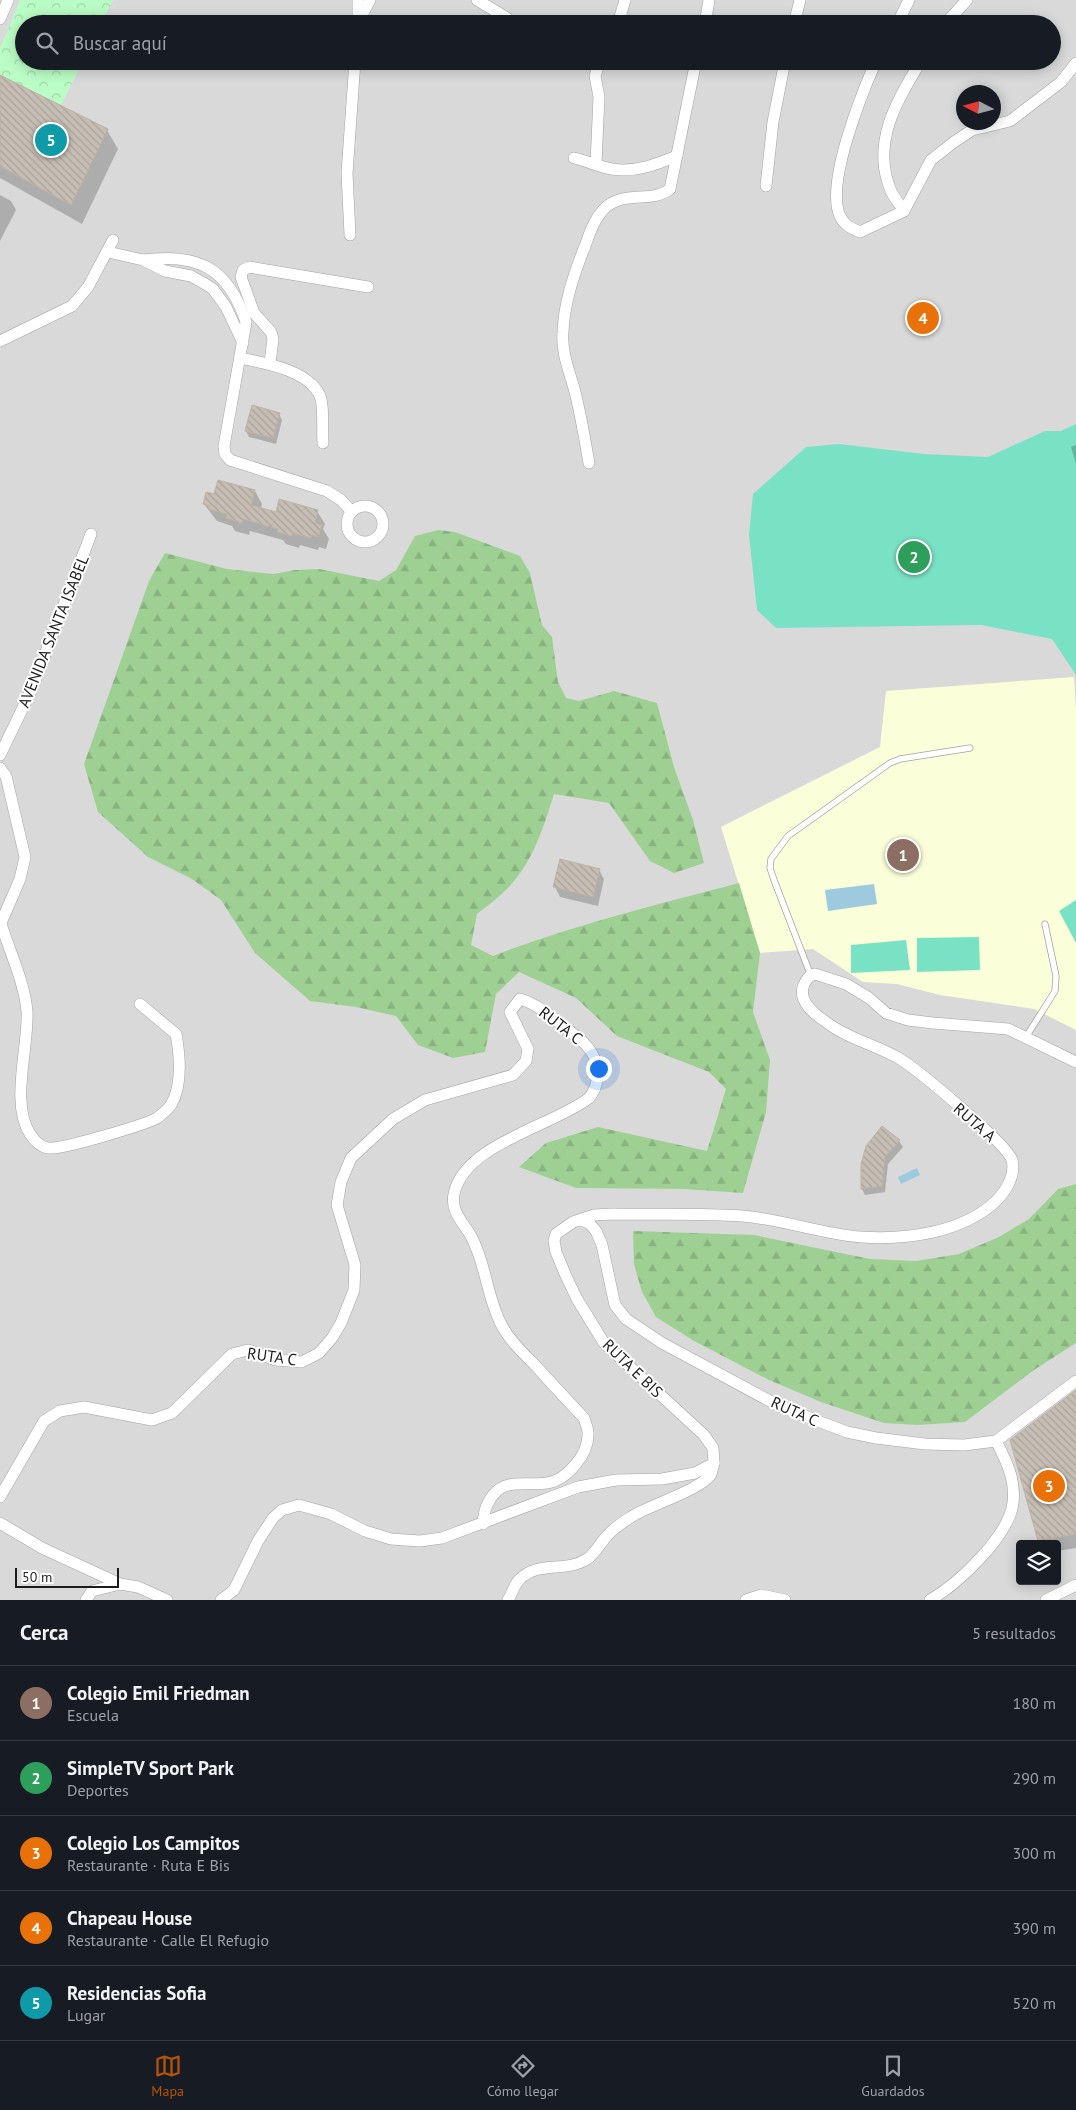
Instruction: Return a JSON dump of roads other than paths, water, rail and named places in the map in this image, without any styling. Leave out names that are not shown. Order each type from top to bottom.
[{"type":"street","points":[[0,19],[8,0]]},
{"type":"street","points":[[358,0],[358,15]]},
{"type":"street","points":[[362,15],[370,0]]},
{"type":"street","points":[[477,0],[502,15]]},
{"type":"street","points":[[621,15],[625,0]]},
{"type":"street","points":[[706,15],[709,0]]},
{"type":"street","points":[[796,15],[800,0]]},
{"type":"street","points":[[902,15],[909,0]]},
{"type":"street","points":[[953,15],[967,0]]},
{"type":"street","points":[[872,70],[861,95],[844,148],[836,194],[840,215],[848,228],[860,232],[904,211],[931,160],[972,130],[1010,121],[1061,82],[1076,64]]},
{"type":"street","points":[[350,235],[347,173],[354,70]]},
{"type":"street","points":[[596,163],[599,97],[595,76],[597,70]]},
{"type":"street","points":[[589,464],[562,334],[569,289],[593,224],[603,209],[628,197],[663,194],[670,189],[694,70]]},
{"type":"street","points":[[766,186],[773,122],[783,70]]},
{"type":"street","points":[[904,211],[891,191],[885,166],[885,133],[896,104],[916,70]]},
{"type":"street","points":[[574,158],[613,169],[652,166],[677,156]]},
{"type":"street","points":[[0,342],[72,306],[88,288],[113,240]]},
{"type":"street","points":[[108,252],[143,260],[165,271],[191,276],[213,289],[226,308],[243,343]]},
{"type":"street","points":[[143,260],[168,257],[195,263],[214,271],[225,279],[238,302],[246,322],[224,446],[225,454],[230,460],[327,492],[341,500],[352,512]]},
{"type":"street","points":[[270,363],[273,339],[270,332],[254,312],[241,277],[243,270],[248,267],[368,287]]},
{"type":"street","points":[[213,289],[225,279]]},
{"type":"street","points":[[240,358],[270,363],[313,384],[320,399],[323,443]]},
{"type":"street","name":"AVENIDA SANTA ISABEL","points":[[0,755],[31,691],[91,534]]},
{"type":"street","points":[[0,768],[6,776],[25,857],[20,879],[0,925],[21,981],[27,1011],[20,1092],[25,1126],[31,1136],[46,1148],[57,1148],[77,1143],[157,1118],[170,1106],[176,1093],[179,1068],[176,1034],[140,1004]]},
{"type":"street","points":[[811,976],[815,974],[846,984],[869,998],[886,1013],[908,1020],[1008,1029],[1076,1062]]},
{"type":"street","name":"RUTA A","points":[[581,1220],[594,1216],[613,1214],[743,1216],[860,1237],[888,1236],[934,1232],[957,1224],[976,1216],[1002,1195],[1009,1183],[1012,1171],[1012,1160],[1006,1150],[987,1130],[900,1059],[827,1023],[813,1012],[804,1002],[802,992],[806,980],[811,976]]},
{"type":"street","name":"RUTA C","points":[[0,1497],[44,1421],[60,1411],[84,1407],[152,1420],[172,1412],[232,1354],[248,1350],[276,1360],[302,1362],[319,1353],[332,1338],[341,1323],[354,1290],[355,1265],[337,1204],[341,1182],[351,1158],[393,1119],[425,1100],[513,1075],[526,1061],[528,1049],[510,1012],[520,999],[533,1003],[586,1044],[598,1063],[598,1080],[591,1096],[564,1113],[488,1150],[468,1168],[453,1195],[456,1215],[472,1238],[483,1268],[490,1299],[501,1326],[517,1346],[584,1418],[588,1433],[579,1460],[567,1473],[548,1483],[505,1485],[496,1492],[484,1507],[483,1524]]},
{"type":"street","name":"RUTA C","points":[[581,1220],[589,1223],[596,1231],[602,1245],[615,1305],[626,1319],[662,1343],[781,1407],[847,1432],[876,1438],[964,1445],[996,1441]]},
{"type":"street","name":"RUTA E BIS","points":[[581,1220],[556,1234],[554,1241],[556,1252],[578,1299],[604,1343],[704,1435],[713,1448],[714,1463]]},
{"type":"street","points":[[930,1600],[946,1591],[970,1570],[1008,1522],[1014,1503],[1013,1485],[1009,1466],[996,1441],[1008,1430],[1076,1381]]},
{"type":"street","points":[[221,1600],[234,1590],[258,1541],[273,1518],[282,1510],[299,1505],[331,1514],[365,1531],[390,1539],[420,1541],[442,1538],[483,1524],[578,1487],[616,1480],[662,1478],[695,1473],[714,1463]]},
{"type":"street","points":[[508,1600],[518,1581],[528,1572],[543,1568],[572,1567],[588,1558],[607,1535],[630,1517],[694,1487],[710,1474],[714,1463]]},
{"type":"street","points":[[0,1523],[42,1548],[120,1584],[138,1587],[167,1600]]},
{"type":"street","points":[[86,1600],[92,1591],[120,1584]]},
{"type":"street","points":[[1046,1600],[1076,1585]]},
{"type":"street","points":[[746,1600],[761,1595],[785,1600]]},
{"type":"lane","points":[[811,976],[770,868],[773,854],[788,836],[890,763],[900,759],[970,748]]},
{"type":"lane","points":[[1026,1037],[1055,991],[1056,976],[1045,924]]},
{"type":"water","points":[[874,884],[877,904],[828,911],[825,890]]},
{"type":"water","points":[[917,1168],[920,1175],[901,1184],[898,1177]]},
{"type":"place","name":"Residencias Sofia","points":[[51,140]]},
{"type":"place","name":"Chapeau House","points":[[923,318]]},
{"type":"place","name":"SimpleTV Sport Park","points":[[914,557]]},
{"type":"place","name":"Colegio Emil Friedman","points":[[903,855]]},
{"type":"place","name":"Colegio Los Campitos","points":[[1049,1486]]}]
